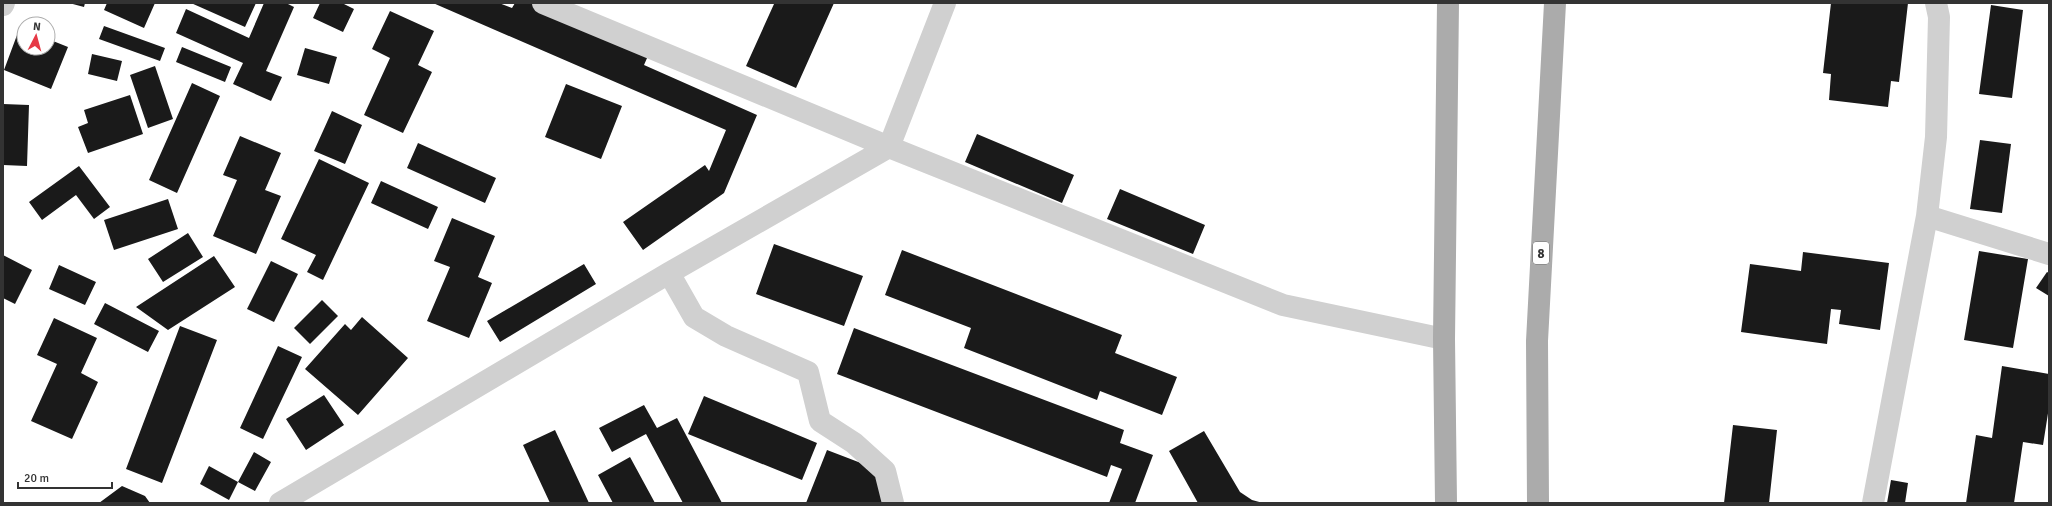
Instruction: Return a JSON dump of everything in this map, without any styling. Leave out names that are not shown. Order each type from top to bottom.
[{"type":"main road","points":[[1446,503],[1444,339],[1448,3]]},
{"type":"main road","name":"8","points":[[1538,503],[1537,340],[1554,3]]},
{"type":"street","points":[[543,3],[889,147],[1283,305],[1444,339]]},
{"type":"street","points":[[280,503],[670,273],[889,147],[945,3]]},
{"type":"street","points":[[1873,503],[1927,216],[1936,137],[1939,17],[1936,3]]},
{"type":"street","points":[[1927,216],[2049,254]]},
{"type":"street","points":[[670,273],[694,317],[726,336],[808,372],[820,421],[854,443],[885,471],[893,503]]},
{"type":"building","points":[[69,3],[85,3],[84,7]]},
{"type":"building","points":[[107,3],[155,3],[144,28],[104,10]]},
{"type":"building","points":[[191,3],[256,3],[245,27]]},
{"type":"building","points":[[264,3],[286,3],[294,7],[266,71],[282,77],[271,101],[233,84],[243,63],[176,33],[186,9],[249,38]]},
{"type":"building","points":[[320,3],[342,3],[354,9],[343,32],[313,18]]},
{"type":"building","points":[[433,3],[499,3],[512,8],[515,3],[563,3],[654,42],[644,65],[757,115],[724,193],[643,250],[623,222],[705,165],[709,171],[726,130]]},
{"type":"building","points":[[771,3],[834,3],[796,88],[746,66],[774,4]]},
{"type":"building","points":[[1831,3],[1908,3],[1899,82],[1891,81],[1888,107],[1829,100],[1831,74],[1823,73]]},
{"type":"building","points":[[1991,5],[2023,10],[2012,98],[1979,94]]},
{"type":"building","points":[[390,11],[434,31],[418,65],[432,72],[403,133],[364,115],[390,58],[372,49]]},
{"type":"building","points":[[104,26],[165,48],[160,61],[99,39]]},
{"type":"building","points":[[16,38],[16,56],[56,56],[56,42],[68,47],[51,89],[4,70]]},
{"type":"building","points":[[182,47],[231,67],[225,82],[176,62]]},
{"type":"building","points":[[305,48],[337,57],[329,84],[297,75]]},
{"type":"building","points":[[92,54],[122,61],[117,81],[88,74]]},
{"type":"building","points":[[155,66],[173,119],[148,128],[130,75]]},
{"type":"building","points":[[192,83],[220,96],[177,193],[149,180]]},
{"type":"building","points":[[566,84],[622,106],[601,159],[545,137]]},
{"type":"building","points":[[130,95],[143,134],[88,153],[78,127],[88,123],[84,110]]},
{"type":"building","points":[[3,104],[29,105],[27,166],[3,165]]},
{"type":"building","points":[[332,111],[362,125],[345,164],[314,151]]},
{"type":"building","points":[[977,134],[1074,175],[1062,203],[965,162]]},
{"type":"building","points":[[240,136],[281,153],[265,190],[281,196],[256,254],[213,236],[237,180],[223,175]]},
{"type":"building","points":[[1980,140],[2011,144],[2002,213],[1970,209]]},
{"type":"building","points":[[418,143],[496,178],[485,203],[407,168]]},
{"type":"building","points":[[319,159],[369,183],[323,280],[307,272],[316,255],[281,239]]},
{"type":"building","points":[[79,166],[110,207],[94,219],[76,195],[42,220],[29,202]]},
{"type":"building","points":[[381,181],[438,207],[428,229],[371,203]]},
{"type":"building","points":[[1120,189],[1205,225],[1193,254],[1107,219]]},
{"type":"building","points":[[168,199],[178,229],[114,250],[104,220]]},
{"type":"building","points":[[452,218],[495,236],[478,277],[492,283],[469,338],[427,321],[450,267],[434,261]]},
{"type":"building","points":[[188,233],[203,257],[163,282],[148,259]]},
{"type":"building","points":[[774,244],[863,276],[844,326],[756,294]]},
{"type":"building","points":[[902,250],[1122,335],[1115,353],[1177,377],[1162,415],[1100,391],[1097,400],[964,348],[971,328],[885,295]]},
{"type":"building","points":[[1979,251],[2028,259],[2013,348],[1964,340]]},
{"type":"building","points":[[1803,252],[1889,263],[1880,330],[1839,324],[1841,310],[1831,309],[1827,344],[1741,332],[1750,264],[1801,271]]},
{"type":"building","points":[[3,255],[32,270],[15,304],[3,298]]},
{"type":"building","points":[[214,256],[235,287],[168,330],[136,307]]},
{"type":"building","points":[[271,261],[298,274],[274,322],[247,309]]},
{"type":"building","points":[[584,264],[596,284],[500,342],[487,321]]},
{"type":"building","points":[[59,265],[96,282],[85,305],[49,289]]},
{"type":"building","points":[[2047,272],[2049,273],[2049,296],[2036,288]]},
{"type":"building","points":[[322,300],[338,316],[310,344],[294,328]]},
{"type":"building","points":[[105,303],[159,331],[148,352],[94,324]]},
{"type":"building","points":[[362,317],[408,358],[358,415],[305,369],[345,324],[351,330]]},
{"type":"building","points":[[54,318],[97,338],[81,373],[98,382],[72,439],[31,421],[57,364],[37,355]]},
{"type":"building","points":[[180,326],[217,340],[162,483],[126,469]]},
{"type":"building","points":[[854,328],[1124,430],[1120,443],[1153,455],[1135,503],[1109,503],[1122,469],[1111,465],[1107,477],[837,374]]},
{"type":"building","points":[[278,346],[302,357],[263,439],[240,428]]},
{"type":"building","points":[[2002,366],[2049,374],[2049,407],[2043,445],[2023,442],[2014,503],[1966,503],[1976,435],[1992,438]]},
{"type":"building","points":[[324,395],[344,425],[306,450],[286,419]]},
{"type":"building","points":[[704,396],[817,443],[802,480],[688,434]]},
{"type":"building","points":[[644,405],[657,428],[677,418],[722,503],[683,503],[646,434],[612,452],[599,428]]},
{"type":"building","points":[[1733,425],[1777,430],[1769,503],[1724,503]]},
{"type":"building","points":[[555,430],[589,503],[550,503],[523,445]]},
{"type":"building","points":[[1204,431],[1240,492],[1252,500],[1263,503],[1198,503],[1169,451]]},
{"type":"building","points":[[827,450],[874,468],[884,503],[806,503]]},
{"type":"building","points":[[254,452],[271,462],[255,491],[238,482]]},
{"type":"building","points":[[630,457],[655,503],[613,503],[598,475]]},
{"type":"building","points":[[209,466],[238,482],[229,500],[200,484]]},
{"type":"building","points":[[1891,480],[1908,483],[1905,503],[1887,503]]},
{"type":"building","points":[[122,486],[145,496],[150,503],[99,503]]}]
